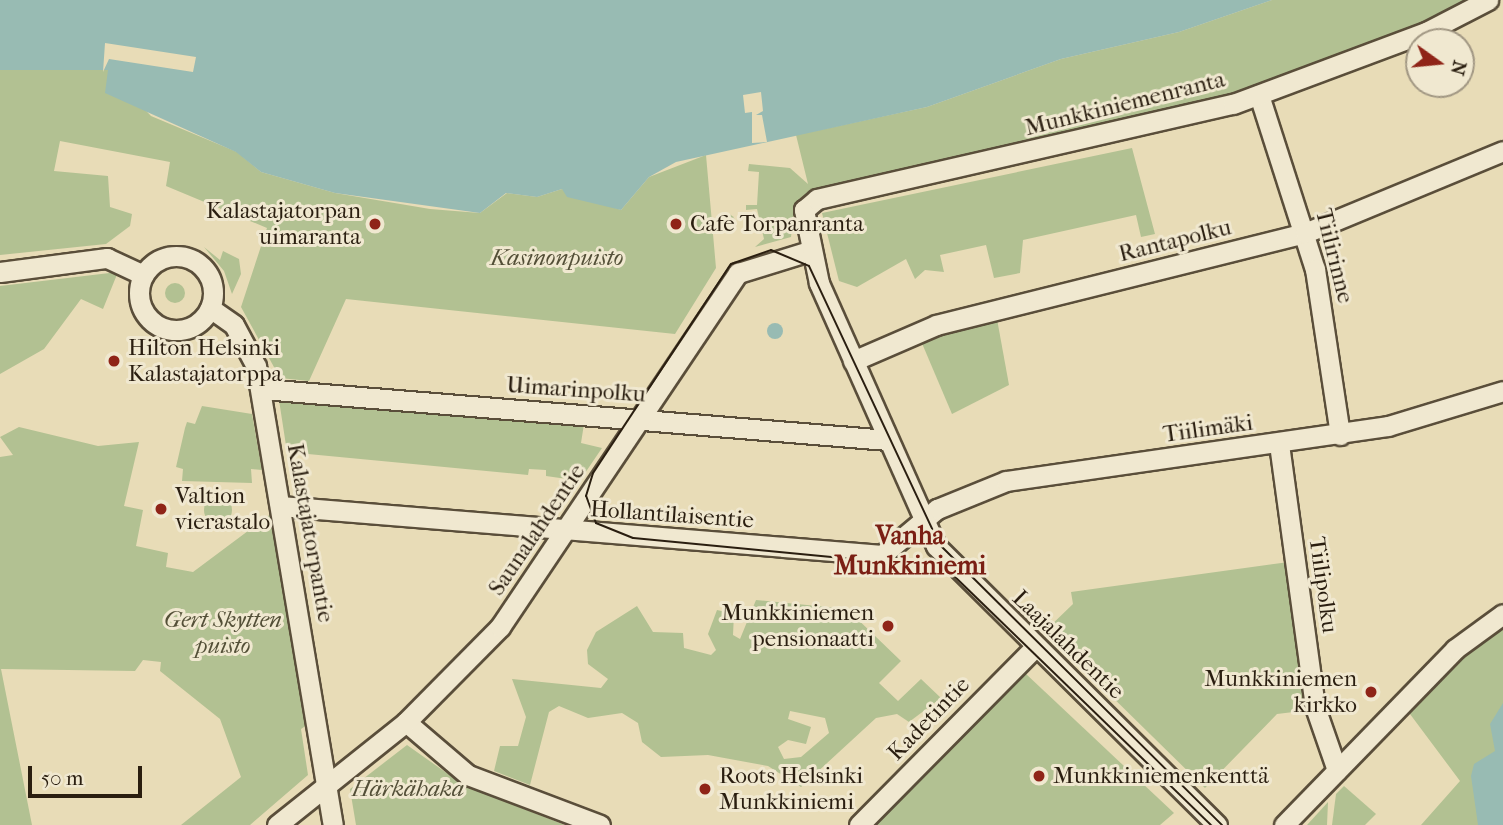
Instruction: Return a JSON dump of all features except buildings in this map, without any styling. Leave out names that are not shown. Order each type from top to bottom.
[{"type":"street","name":"Munkkiniemenranta","points":[[808,251],[804,210],[817,199],[1117,135],[1259,95],[1426,32],[1488,0]]},
{"type":"street","name":"Tiilirinne","points":[[1259,95],[1305,233],[1328,339],[1340,435]]},
{"type":"street","name":"Rantapolku","points":[[853,361],[936,325],[1305,233],[1503,151]]},
{"type":"street","name":"Laajalahdentie","points":[[808,251],[922,520],[942,555],[1217,825]]},
{"type":"street","name":"Saunalahdentie","points":[[277,825],[406,722],[500,627],[567,534],[738,273],[808,251]]},
{"type":"street","points":[[164,257],[194,260],[212,285],[210,308],[188,328],[157,325],[140,303],[143,275],[164,257]]},
{"type":"street","points":[[0,272],[107,258],[143,275]]},
{"type":"street","name":"Kalastajatorpantie","points":[[210,308],[246,343],[262,389],[333,825]]},
{"type":"street","name":"Uimarinpolku","points":[[262,389],[887,440]]},
{"type":"street","name":"Tiilimäki","points":[[922,520],[1006,481],[1340,435],[1503,391]]},
{"type":"street","name":"Tiilipolku","points":[[1279,444],[1315,707],[1338,770]]},
{"type":"street","name":"Hollantilaisentie","points":[[280,506],[567,534],[881,555],[922,520]]},
{"type":"street","points":[[1284,825],[1455,649],[1503,614]]},
{"type":"street","name":"Kadetintie","points":[[859,825],[1035,647]]},
{"type":"street","points":[[406,722],[468,775],[600,825]]},
{"type":"green space","points":[[1272,0],[1478,0],[1279,82],[1115,127],[810,191],[795,203],[791,237],[755,247],[764,239],[757,209],[746,210],[746,205],[757,205],[759,172],[748,171],[749,164],[790,168],[808,184],[796,135],[927,107],[1061,59],[1179,32]]},
{"type":"green space","name":"Kasinonpuisto","points":[[0,70],[108,70],[151,116],[237,152],[261,172],[335,193],[430,209],[480,213],[507,193],[537,197],[562,189],[621,210],[649,177],[706,155],[716,268],[675,334],[346,299],[309,381],[280,378],[241,307],[267,228],[166,186],[170,162],[60,141],[54,171],[108,176],[110,207],[132,214],[130,226],[106,244],[0,255]]},
{"type":"green space","points":[[1132,148],[1155,234],[1141,237],[1136,215],[1023,240],[1020,273],[994,278],[986,245],[940,255],[944,272],[925,270],[915,279],[906,259],[857,287],[839,281],[822,213]]},
{"type":"green space","points":[[727,214],[735,222],[727,230],[719,222]]},
{"type":"green space","points":[[204,247],[220,260],[223,251],[239,259],[241,274],[232,294],[224,271]]},
{"type":"green space","points":[[118,272],[103,309],[81,299],[44,349],[0,374],[0,286]]},
{"type":"green space","points":[[171,283],[179,283],[185,293],[179,303],[171,303],[165,297],[165,289]]},
{"type":"green space","points":[[997,319],[1009,385],[952,414],[921,341]]},
{"type":"green space","points":[[279,400],[584,424],[581,443],[602,448],[583,476],[567,479],[546,476],[546,470],[529,469],[528,475],[287,452]]},
{"type":"green space","points":[[202,406],[252,414],[262,470],[251,469],[252,483],[182,481],[183,469],[176,467],[185,428],[187,422],[195,424]]},
{"type":"green space","name":"Gert Skytten puisto","points":[[19,427],[98,446],[139,442],[124,506],[143,510],[136,546],[168,553],[166,567],[193,572],[272,513],[310,723],[301,729],[308,775],[250,825],[181,825],[241,777],[220,719],[160,671],[161,662],[143,660],[135,671],[1,669],[32,825],[0,825],[0,457],[13,455],[0,437]]},
{"type":"green space","points":[[218,496],[228,500],[232,510],[228,520],[218,524],[208,520],[204,510],[208,500]]},
{"type":"green space","points":[[1289,562],[1310,710],[1277,714],[1205,788],[1045,631],[1073,604],[1071,592]]},
{"type":"green space","points":[[756,600],[847,609],[901,661],[879,683],[898,701],[921,679],[941,698],[909,722],[897,714],[876,718],[801,787],[768,766],[708,755],[661,757],[642,742],[638,723],[622,713],[588,718],[559,706],[549,712],[530,785],[494,771],[500,746],[518,746],[526,717],[512,679],[601,688],[608,679],[588,664],[587,650],[596,632],[637,606],[653,632],[683,633],[684,648],[711,655],[716,650],[708,634],[717,610],[734,614],[733,635],[740,639]],"holes":[[[790,711],[825,718],[829,733],[801,757],[784,759],[778,747],[788,740],[806,744],[811,727],[788,719]]]},
{"type":"green space","points":[[1503,625],[1503,825],[1421,825],[1460,781],[1407,710],[1476,640]]},
{"type":"green space","points":[[1025,673],[1174,813],[1160,825],[876,825]]},
{"type":"green space","name":"Härkähaka","points":[[407,745],[465,786],[565,825],[356,825],[350,789]]},
{"type":"green space","points":[[1344,786],[1376,814],[1365,825],[1332,825],[1336,794]]},
{"type":"green space","points":[[1328,802],[1327,825],[1307,825]]},
{"type":"water","points":[[0,0],[1272,0],[1179,32],[1061,59],[927,107],[676,162],[649,177],[621,210],[567,197],[562,189],[537,197],[506,193],[480,213],[335,193],[261,172],[236,152],[105,93],[108,70],[0,70]]},
{"type":"water","points":[[772,323],[778,323],[783,331],[781,337],[772,339],[767,334],[767,328]]},
{"type":"water","points":[[1503,703],[1503,825],[1478,825],[1471,776],[1474,764],[1495,751],[1490,724]]},
{"type":"pier","points":[[105,43],[196,57],[193,72],[109,59],[103,72]]},
{"type":"pier","points":[[761,92],[763,111],[756,115],[762,115],[767,142],[752,143],[752,112],[745,113],[743,95]]},
{"type":"tram line","points":[[1211,825],[946,568],[633,538],[596,523],[586,496],[593,473],[731,264],[771,250],[809,266],[939,544],[1222,825]]},
{"type":"place","name":"Kalastajatorpan uimaranta","points":[[375,224]]},
{"type":"place","name":"Cafe Torpanranta","points":[[676,224]]},
{"type":"place","name":"Hilton Helsinki Kalastajatorppa","points":[[114,361]]},
{"type":"place","name":"Valtion vierastalo","points":[[161,509]]},
{"type":"place","name":"Munkkiniemen pensionaatti","points":[[888,626]]},
{"type":"place","name":"Munkkiniemen kirkko","points":[[1371,692]]},
{"type":"place","name":"Munkkiniemenkenttä","points":[[1039,776]]},
{"type":"place","name":"Roots Helsinki Munkkiniemi","points":[[705,789]]},
{"type":"district","name":"Vanha Munkkiniemi","points":[[910,551]]}]
